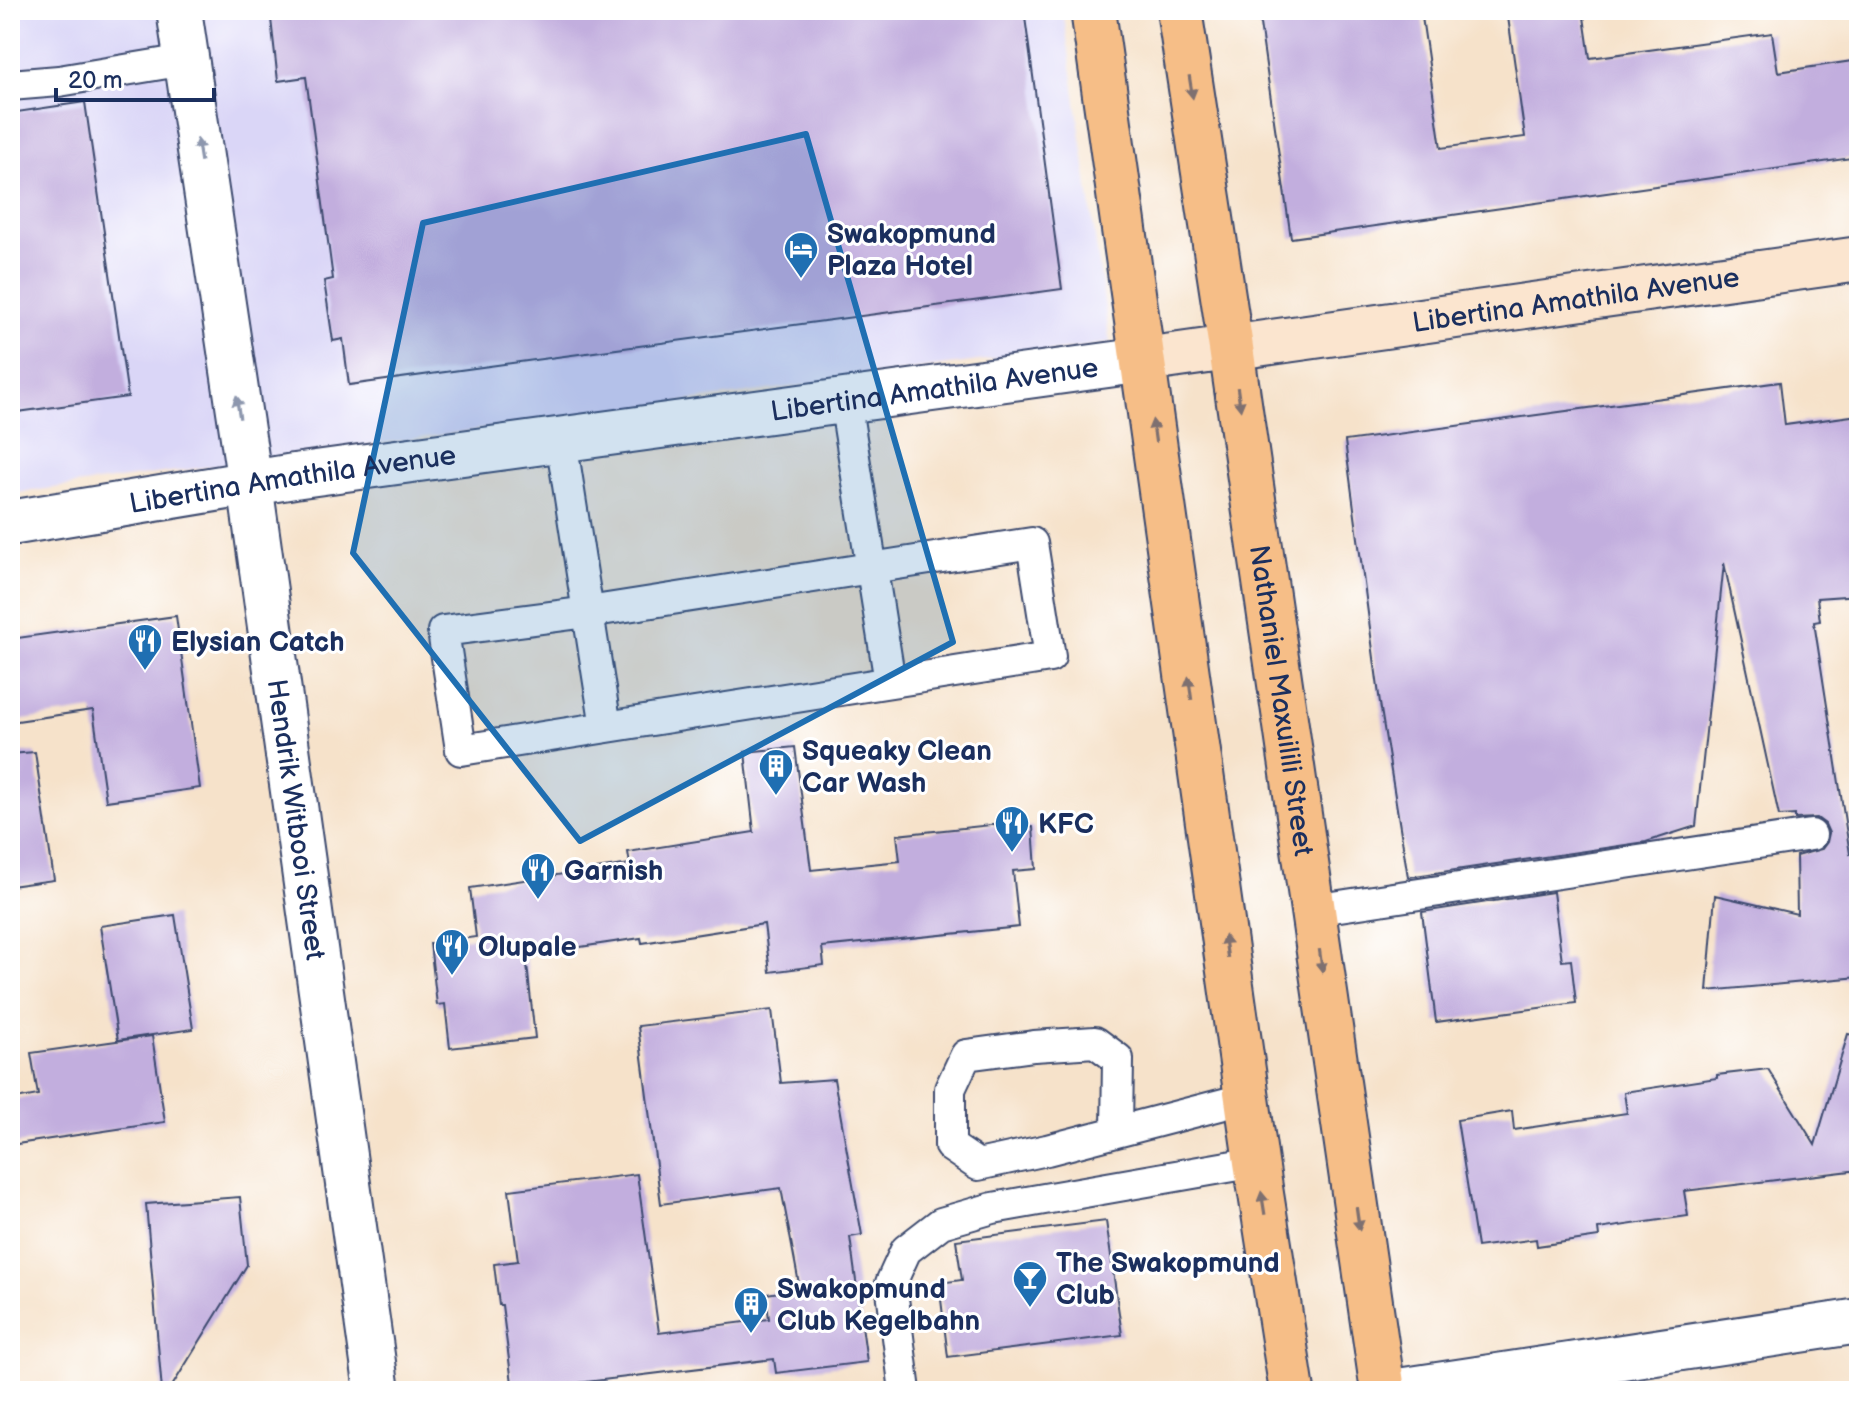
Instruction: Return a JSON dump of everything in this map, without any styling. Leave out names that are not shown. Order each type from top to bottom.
[{"type":"highway","points":[[1093,10],[1256,1162],[1292,1391]]},
{"type":"highway","name":"Nathaniel Maxuilili Street","points":[[1179,10],[1383,1391]]},
{"type":"street","name":"Hendrik Witbooi Street","points":[[179,10],[250,484],[377,1391]]},
{"type":"street","name":"Libertina Amathila Avenue","points":[[10,523],[250,484],[1859,259]]},
{"type":"street","points":[[1398,1391],[1859,1321]]},
{"type":"lane","points":[[10,85],[59,81],[185,60]]},
{"type":"lane","points":[[845,401],[890,682]]},
{"type":"lane","points":[[561,440],[606,727]]},
{"type":"lane","points":[[1032,543],[1050,657],[461,750],[443,631],[872,568],[1032,543]]},
{"type":"lane","points":[[1313,910],[1811,835]]},
{"type":"lane","points":[[1117,1131],[1118,1059],[1095,1042],[966,1055],[950,1089],[950,1146],[978,1165],[1047,1150],[1247,1098]]},
{"type":"lane","points":[[905,1391],[891,1283],[906,1250],[941,1223],[993,1208],[1256,1162]]},
{"type":"highlighted area","points":[[806,134],[953,642],[580,841],[353,553],[423,223]]},
{"type":"shaded area","points":[[10,10],[1063,10],[1110,343],[10,494]]},
{"type":"building","points":[[270,10],[1024,10],[1062,289],[349,385],[343,339],[333,341],[324,281],[333,279],[306,77],[278,81]]},
{"type":"building","points":[[1258,10],[1421,10],[1441,148],[1525,137],[1507,10],[1583,10],[1590,58],[1772,33],[1778,72],[1859,60],[1859,157],[1291,238]]},
{"type":"building","points":[[85,102],[128,397],[10,413],[10,113]]},
{"type":"building","points":[[1780,382],[1785,425],[1859,415],[1859,595],[1817,598],[1820,621],[1814,622],[1850,854],[1856,853],[1859,977],[1707,991],[1715,895],[1797,914],[1796,856],[1822,849],[1829,833],[1825,824],[1817,818],[1779,816],[1724,563],[1696,826],[1646,842],[1408,877],[1380,703],[1345,441]]},
{"type":"building","points":[[176,616],[200,788],[106,801],[93,710],[10,722],[10,639]]},
{"type":"building","points":[[795,747],[811,870],[900,861],[897,835],[1000,824],[1000,830],[1033,827],[1036,869],[1013,871],[1019,927],[822,947],[824,965],[770,972],[764,924],[642,943],[641,938],[526,955],[535,1038],[450,1048],[445,1004],[437,1005],[430,943],[476,937],[470,888],[630,864],[628,852],[754,832],[745,752]]},
{"type":"building","points":[[35,752],[54,880],[10,886],[10,754]]},
{"type":"building","points":[[1553,892],[1562,961],[1571,960],[1576,1003],[1436,1022],[1422,912]]},
{"type":"building","points":[[175,915],[193,1029],[118,1040],[100,926]]},
{"type":"building","points":[[772,1010],[781,1083],[834,1079],[862,1235],[850,1237],[867,1362],[776,1373],[774,1359],[513,1391],[494,1264],[518,1261],[509,1190],[637,1174],[659,1333],[769,1319],[766,1294],[800,1289],[781,1188],[661,1204],[638,1026]]},
{"type":"building","points":[[1848,1034],[1859,1036],[1859,1170],[1684,1191],[1688,1216],[1598,1229],[1599,1237],[1537,1246],[1536,1239],[1477,1247],[1457,1120],[1512,1111],[1514,1130],[1627,1113],[1624,1092],[1768,1069],[1815,1145]]},
{"type":"building","points":[[152,1036],[165,1122],[10,1145],[10,1100],[38,1095],[31,1053]]},
{"type":"building","points":[[240,1197],[247,1265],[169,1391],[162,1391],[146,1204]]},
{"type":"building","name":"The Swakopmund Club","points":[[1106,1221],[1122,1335],[948,1357],[939,1283],[962,1280],[956,1240]]},
{"type":"place","name":"Swakopmund Plaza Hotel","points":[[801,280]]},
{"type":"place","name":"Elysian Catch","points":[[145,672]]},
{"type":"place","name":"Squeaky Clean Car Wash","points":[[776,797]]},
{"type":"place","name":"KFC","points":[[1012,854]]},
{"type":"place","name":"Garnish","points":[[538,901]]},
{"type":"place","name":"Olupale","points":[[452,977]]},
{"type":"place","name":"The Swakopmund Club","points":[[1030,1309]]},
{"type":"place","name":"Swakopmund Club Kegelbahn","points":[[751,1335]]}]
